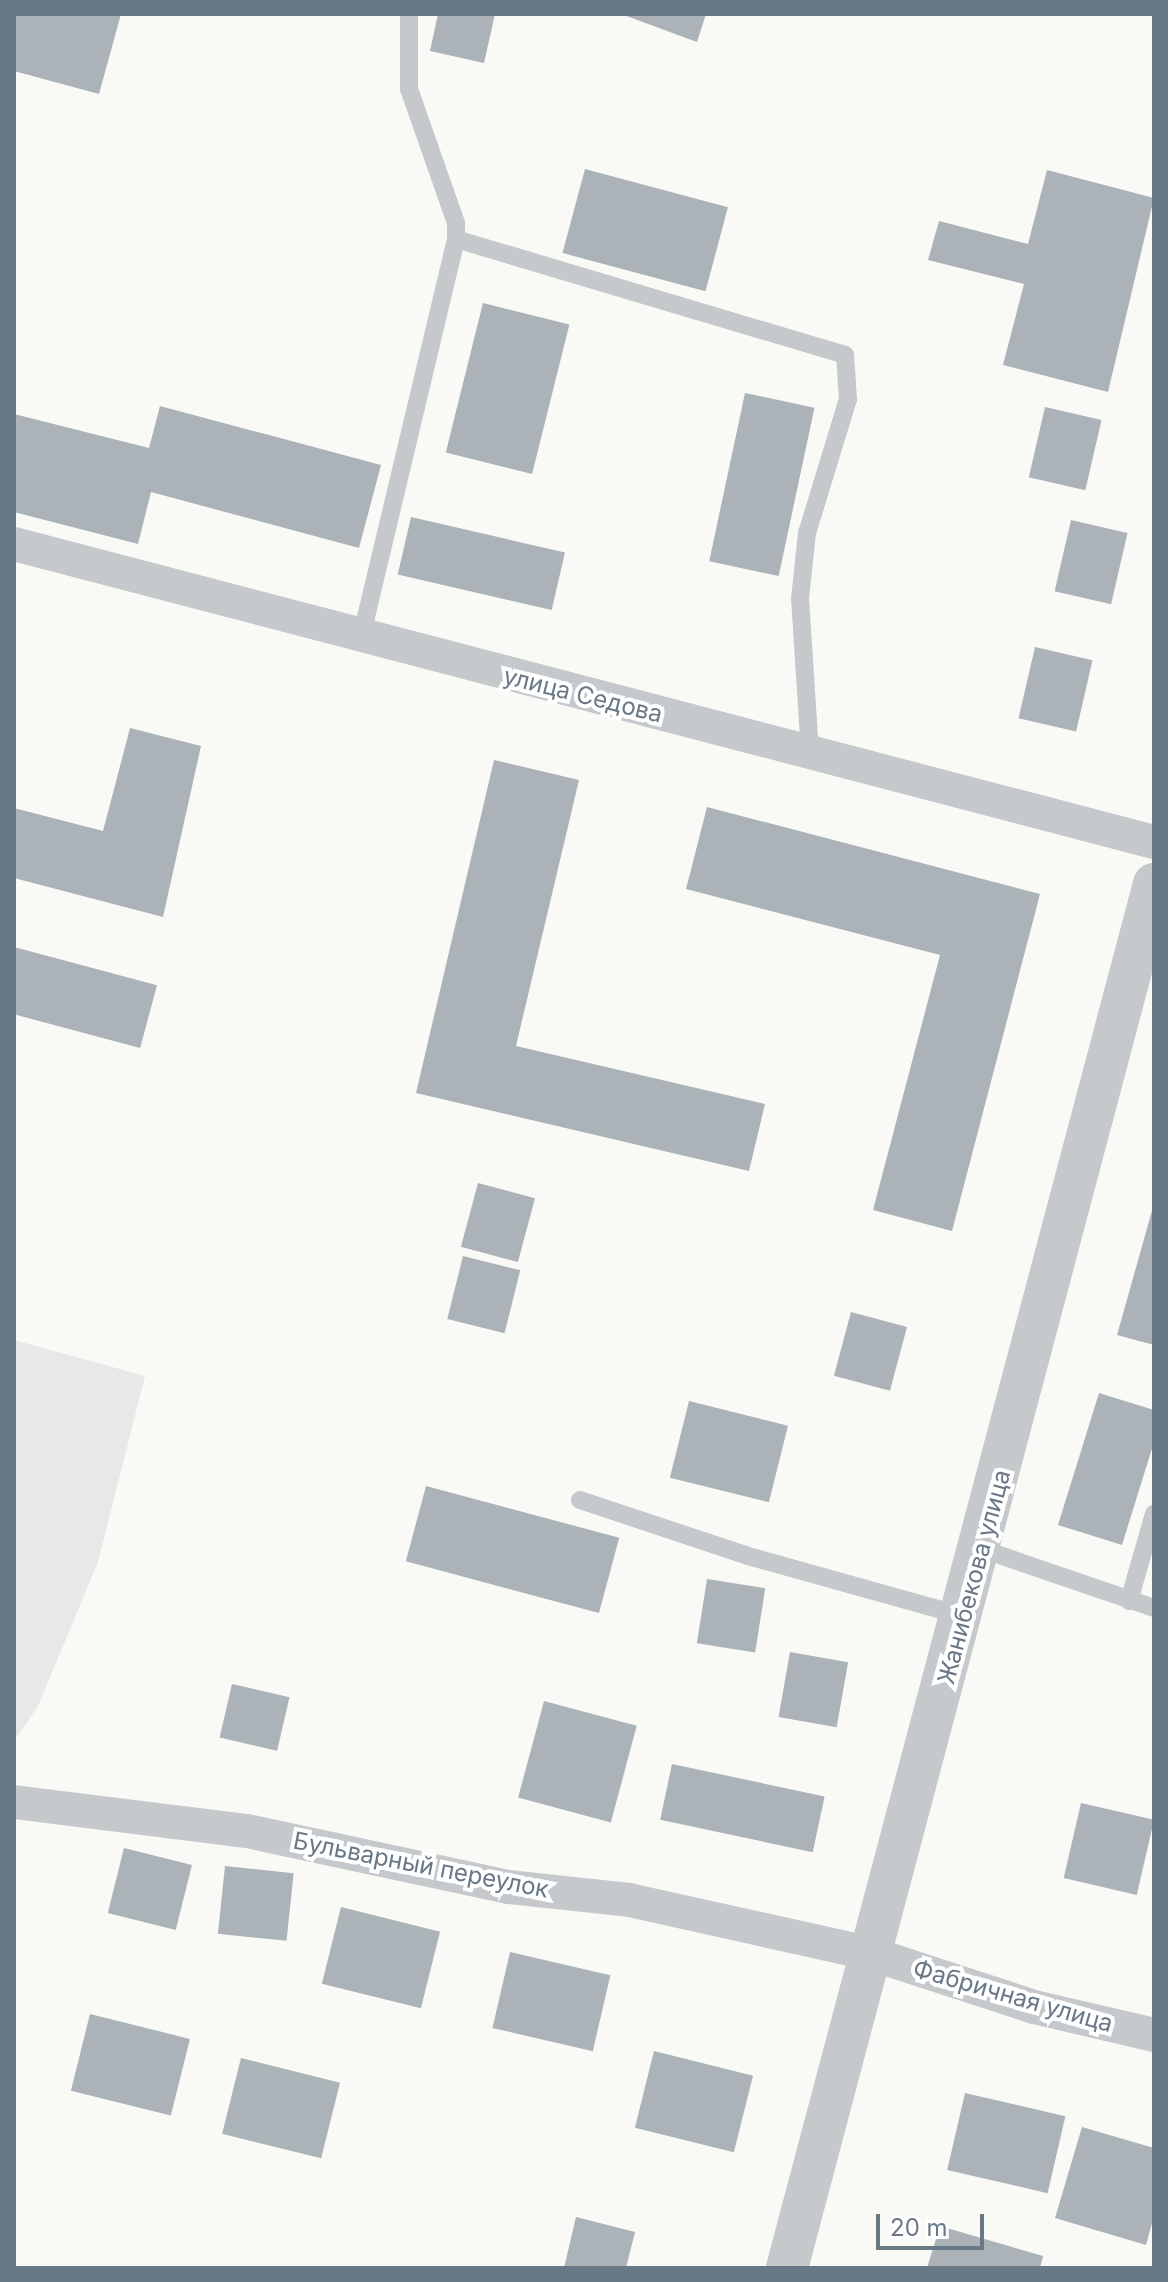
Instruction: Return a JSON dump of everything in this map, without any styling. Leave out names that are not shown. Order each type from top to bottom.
[{"type":"street","name":"улица Седова","points":[[14,544],[361,638],[1154,842]]},
{"type":"street","name":"Жанибекова улица","points":[[787,2268],[982,1549],[1154,884]]},
{"type":"street","name":"Бульварный переулок","points":[[14,1802],[247,1831],[508,1887],[629,1900],[872,1954]]},
{"type":"street","name":"Фабричная улица","points":[[872,1954],[1034,2007],[1154,2035]]},
{"type":"lane","points":[[361,638],[456,239],[456,223],[409,89],[409,14]]},
{"type":"lane","points":[[456,239],[845,355],[848,399],[807,533],[800,598],[810,753]]},
{"type":"lane","points":[[580,1500],[748,1556],[963,1615]]},
{"type":"lane","points":[[1129,1601],[1154,1514]]},
{"type":"lane","points":[[982,1549],[1154,1608]]},
{"type":"shaded area","points":[[14,1340],[145,1376],[98,1562],[38,1706],[14,1741]]},
{"type":"building","points":[[14,14],[121,14],[99,94],[14,71]]},
{"type":"building","points":[[438,14],[495,14],[484,63],[430,51]]},
{"type":"building","points":[[621,14],[706,14],[697,42]]},
{"type":"building","points":[[585,169],[728,207],[705,291],[562,253]]},
{"type":"building","points":[[1047,170],[1154,198],[1108,392],[1003,365],[1024,284],[928,260],[939,221],[1028,244]]},
{"type":"building","points":[[483,303],[569,325],[532,474],[446,452]]},
{"type":"building","points":[[745,393],[814,408],[779,576],[709,561]]},
{"type":"building","points":[[160,406],[381,465],[359,548],[151,492],[138,544],[14,512],[14,414],[149,448]]},
{"type":"building","points":[[1045,407],[1102,420],[1085,490],[1029,477]]},
{"type":"building","points":[[411,517],[565,553],[552,610],[398,574]]},
{"type":"building","points":[[1071,520],[1128,533],[1111,604],[1055,591]]},
{"type":"building","points":[[1035,647],[1092,660],[1076,731],[1019,718]]},
{"type":"building","points":[[130,728],[201,746],[163,917],[14,878],[14,808],[103,831]]},
{"type":"building","points":[[494,760],[579,780],[516,1046],[765,1104],[749,1171],[416,1093]]},
{"type":"building","points":[[707,807],[1040,894],[952,1231],[873,1210],[940,955],[686,889]]},
{"type":"building","points":[[14,947],[157,985],[140,1048],[14,1014]]},
{"type":"building","points":[[478,1183],[535,1198],[518,1262],[461,1247]]},
{"type":"building","points":[[1154,1207],[1154,1345],[1117,1335]]},
{"type":"building","points":[[463,1256],[520,1270],[505,1333],[447,1319]]},
{"type":"building","points":[[851,1312],[907,1327],[890,1391],[834,1376]]},
{"type":"building","points":[[1099,1393],[1154,1410],[1154,1442],[1122,1545],[1058,1525]]},
{"type":"building","points":[[689,1401],[788,1426],[769,1502],[670,1478]]},
{"type":"building","points":[[426,1486],[619,1538],[599,1613],[406,1561]]},
{"type":"building","points":[[707,1579],[765,1588],[755,1652],[697,1643]]},
{"type":"building","points":[[790,1652],[848,1662],[837,1727],[779,1717]]},
{"type":"building","points":[[232,1684],[289,1697],[277,1751],[220,1738]]},
{"type":"building","points":[[544,1701],[637,1726],[611,1822],[518,1798]]},
{"type":"building","points":[[672,1764],[825,1796],[813,1852],[660,1820]]},
{"type":"building","points":[[1081,1803],[1154,1820],[1137,1895],[1064,1878]]},
{"type":"building","points":[[124,1848],[192,1865],[176,1930],[108,1913]]},
{"type":"building","points":[[225,1866],[294,1873],[287,1941],[218,1934]]},
{"type":"building","points":[[341,1907],[440,1932],[421,2008],[322,1984]]},
{"type":"building","points":[[510,1952],[610,1975],[593,2051],[492,2028]]},
{"type":"building","points":[[90,2014],[190,2039],[171,2116],[71,2091]]},
{"type":"building","points":[[654,2051],[753,2076],[734,2152],[635,2128]]},
{"type":"building","points":[[241,2058],[340,2083],[321,2158],[222,2134]]},
{"type":"building","points":[[965,2093],[1065,2116],[1048,2193],[947,2170]]},
{"type":"building","points":[[1082,2127],[1154,2148],[1154,2216],[1146,2245],[1055,2218]]},
{"type":"building","points":[[576,2217],[635,2232],[626,2268],[564,2268]]},
{"type":"building","points":[[940,2226],[1043,2256],[1040,2268],[927,2268]]}]
